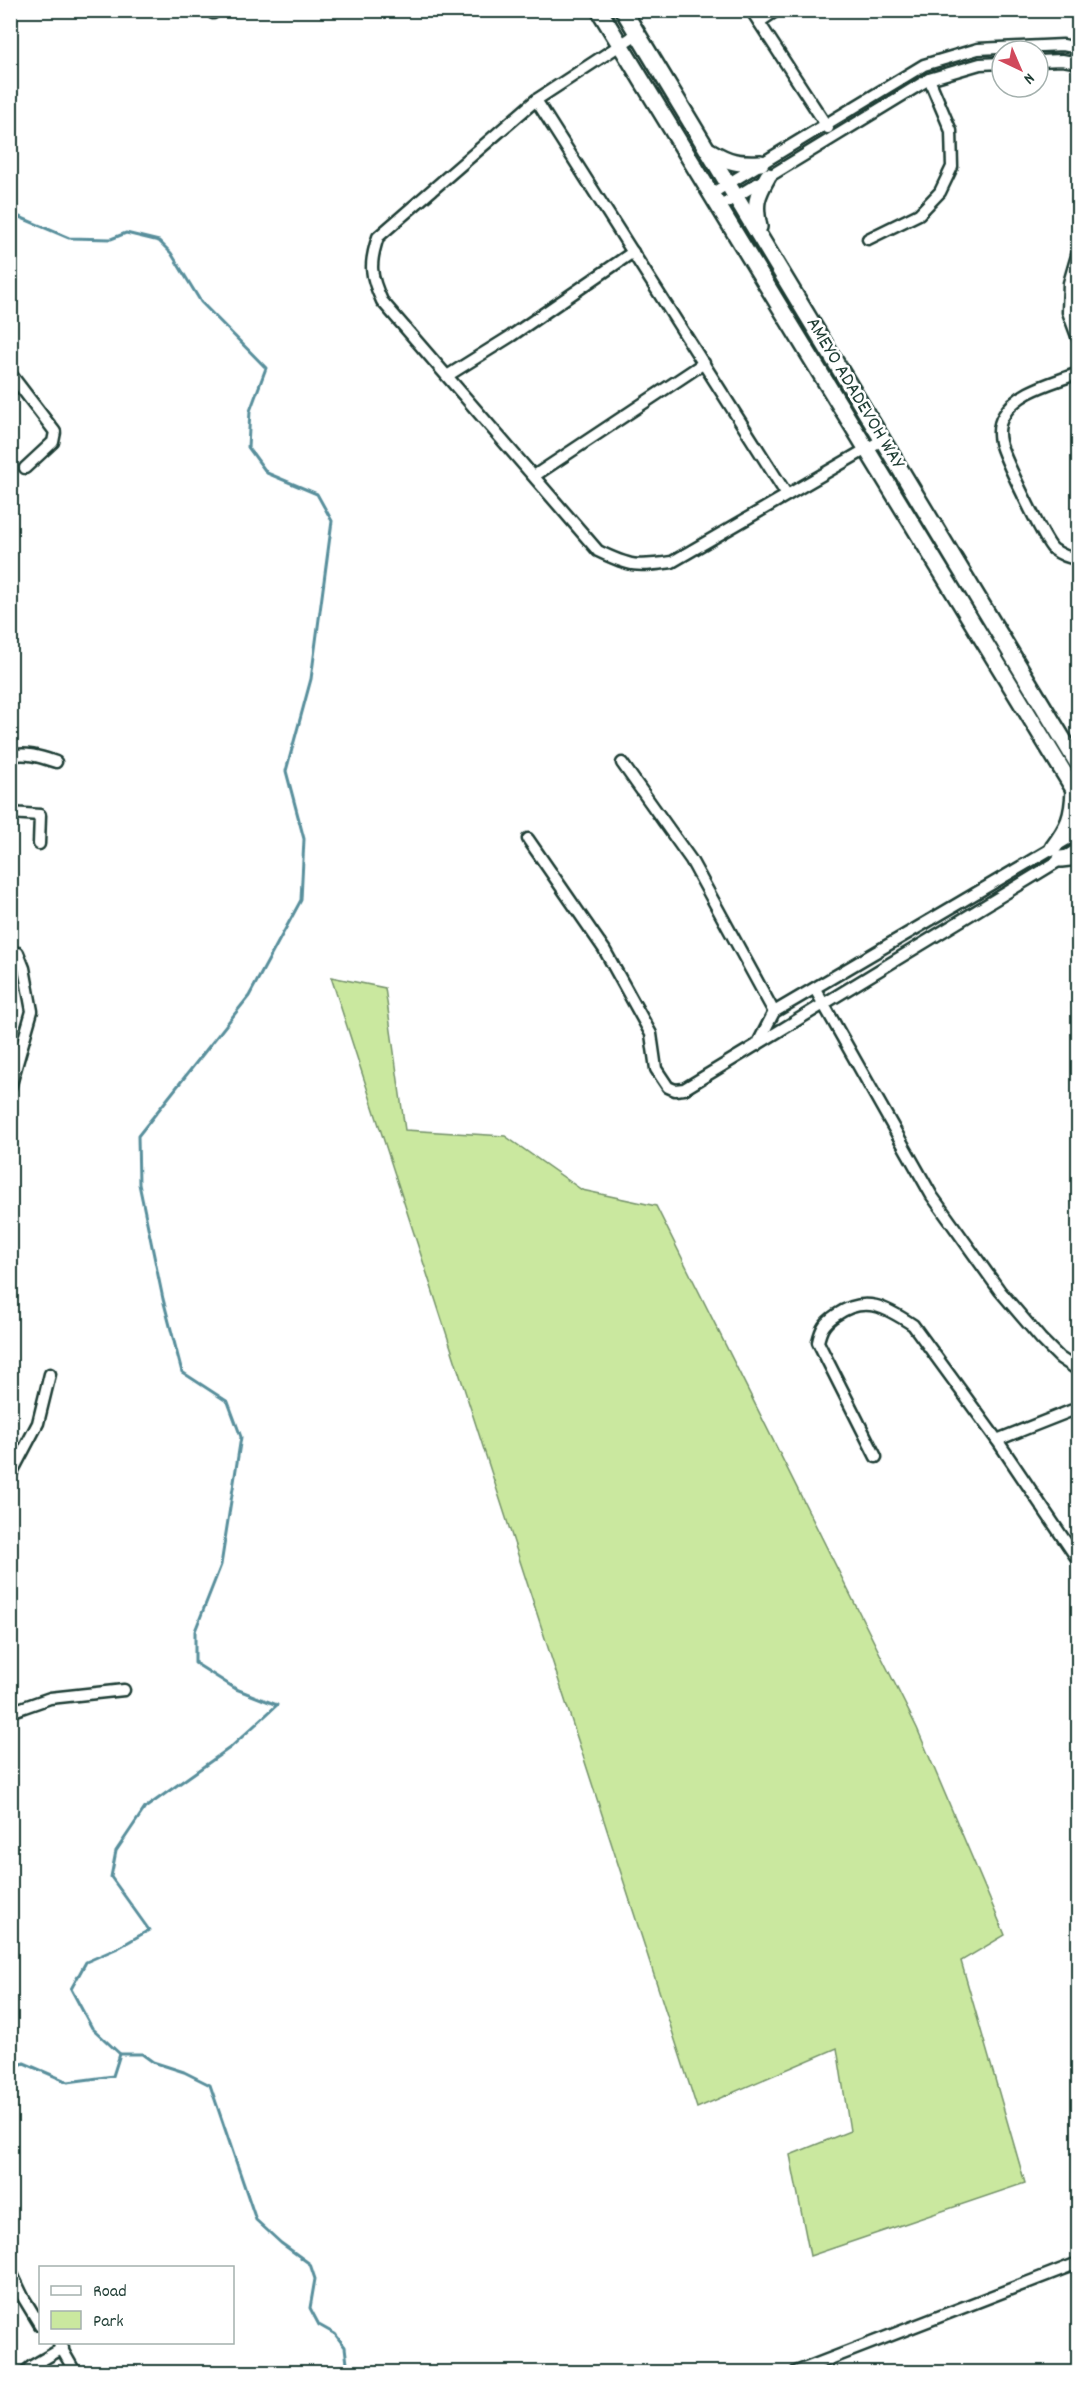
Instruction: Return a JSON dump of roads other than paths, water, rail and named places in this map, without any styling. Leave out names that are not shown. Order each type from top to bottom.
[{"type":"street","name":"AMEYO ADADEVOH WAY","points":[[599,10],[1076,793]]},
{"type":"street","name":"AMEYO ADADEVOH WAY","points":[[623,10],[1078,764]]},
{"type":"street","points":[[751,10],[833,135]]},
{"type":"street","points":[[759,22],[777,10]]},
{"type":"street","points":[[637,34],[536,100],[378,237],[371,259],[373,281],[382,301],[598,551],[626,565],[648,566],[672,562],[882,440]]},
{"type":"street","points":[[763,242],[755,208],[764,170],[825,123],[924,64],[978,50],[1063,45],[1078,48]]},
{"type":"street","points":[[1050,60],[1078,63]]},
{"type":"street","points":[[715,200],[764,170],[833,135],[929,79],[980,64],[990,64]]},
{"type":"street","points":[[868,239],[919,214],[940,192],[952,167],[951,131],[929,79]]},
{"type":"street","points":[[536,100],[787,495]]},
{"type":"street","points":[[706,149],[725,160],[764,170]]},
{"type":"street","points":[[447,376],[511,336],[633,252]]},
{"type":"street","points":[[1078,252],[1069,283],[1068,312],[1078,339]]},
{"type":"street","points":[[534,476],[704,363]]},
{"type":"street","points":[[1078,373],[1019,398],[999,426],[1005,458],[1052,548],[1067,557],[1078,559]]},
{"type":"street","points":[[10,374],[55,432],[52,442],[25,468]]},
{"type":"street","points":[[10,756],[19,754],[36,756],[56,762]]},
{"type":"street","points":[[622,763],[691,860],[774,1012]]},
{"type":"street","points":[[1057,853],[1070,825],[1076,793]]},
{"type":"street","points":[[10,813],[40,814],[39,844]]},
{"type":"street","points":[[528,839],[604,949],[651,1034],[656,1069],[668,1087],[675,1090],[684,1089],[823,1003],[1057,853],[1078,833]]},
{"type":"street","points":[[757,1045],[774,1012],[1057,853],[1078,849]]},
{"type":"street","points":[[1057,853],[1078,857]]},
{"type":"street","points":[[10,953],[18,953],[24,968],[32,1011],[10,1089]]},
{"type":"street","points":[[815,989],[932,1196],[1000,1291],[1041,1339],[1060,1358],[1078,1370]]},
{"type":"street","points":[[876,1457],[818,1342],[825,1323],[849,1306],[868,1303],[894,1312],[913,1325],[997,1440],[1078,1560]]},
{"type":"street","points":[[10,1476],[38,1423],[50,1374]]},
{"type":"street","points":[[997,1440],[1078,1408]]},
{"type":"street","points":[[10,1712],[50,1698],[124,1690]]},
{"type":"street","points":[[796,2373],[1078,2263]]},
{"type":"street","points":[[10,2270],[39,2323]]},
{"type":"street","points":[[25,2373],[61,2345],[75,2373]]},
{"type":"waterway","points":[[10,213],[69,238],[111,239],[126,233],[159,241],[171,253],[201,302],[266,368],[250,411],[248,447],[267,473],[317,494],[332,521],[311,679],[286,771],[304,839],[301,900],[249,996],[138,1136],[139,1184],[163,1299],[182,1372],[228,1402],[241,1437],[221,1565],[195,1631],[195,1663],[236,1689],[277,1705],[231,1747],[145,1808],[116,1851],[111,1877],[149,1930],[118,1948],[86,1962],[71,1989],[92,2028],[120,2054],[113,2076],[68,2082],[24,2063],[10,2069]]},
{"type":"waterway","points":[[120,2054],[142,2054],[153,2062],[184,2072],[210,2085],[256,2220],[281,2243],[310,2264],[315,2279],[310,2308],[319,2325],[335,2334],[345,2347],[348,2372]]}]
